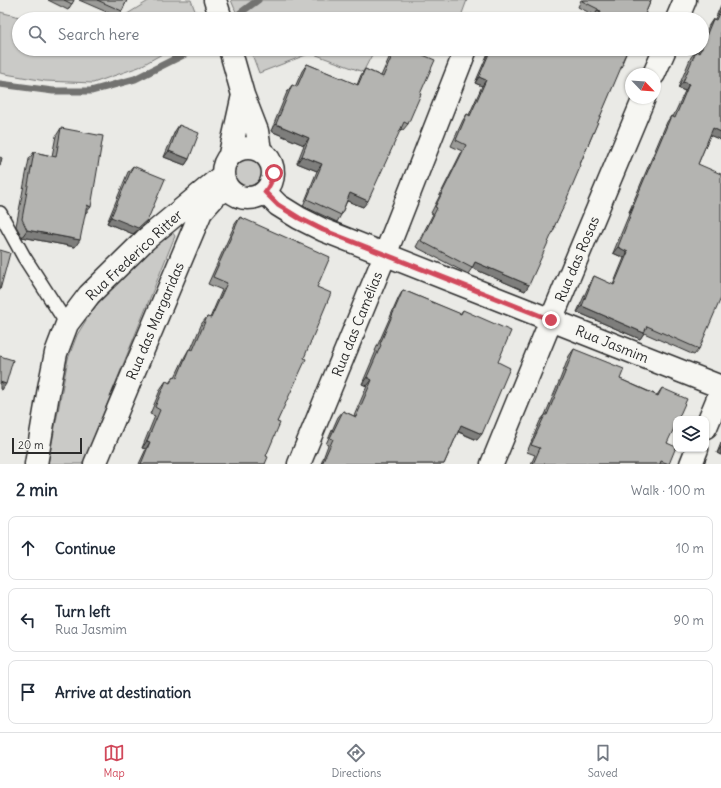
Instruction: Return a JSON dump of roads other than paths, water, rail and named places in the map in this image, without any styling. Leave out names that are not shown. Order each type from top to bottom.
[{"type":"street","points":[[215,0],[218,12]]},
{"type":"street","points":[[680,12],[685,0]]},
{"type":"street","points":[[232,56],[257,131],[260,150]]},
{"type":"street","name":"Rua das Camélias","points":[[299,464],[385,255],[463,56]]},
{"type":"street","points":[[657,68],[662,56]]},
{"type":"street","points":[[230,154],[237,149],[253,147],[266,154],[273,166],[274,173],[265,192],[253,198],[240,197],[234,194],[226,182],[224,164],[230,154],[244,95]]},
{"type":"street","name":"Rua das Rosas","points":[[492,464],[641,104]]},
{"type":"street","name":"Rua Frederico Ritter","points":[[36,464],[56,353],[68,324],[89,295],[145,240],[226,182]]},
{"type":"street","name":"Rua das Margaridas","points":[[95,464],[201,212],[226,182]]},
{"type":"street","name":"Rua Jasmim","points":[[265,192],[278,205],[323,230],[721,387]]},
{"type":"street","points":[[709,420],[721,390]]},
{"type":"street","points":[[691,464],[696,452]]},
{"type":"lane","points":[[0,213],[24,257],[68,324]]},
{"type":"waterway","points":[[242,12],[258,0]]},
{"type":"waterway","points":[[0,84],[53,91],[91,91],[135,79],[181,56]]}]
